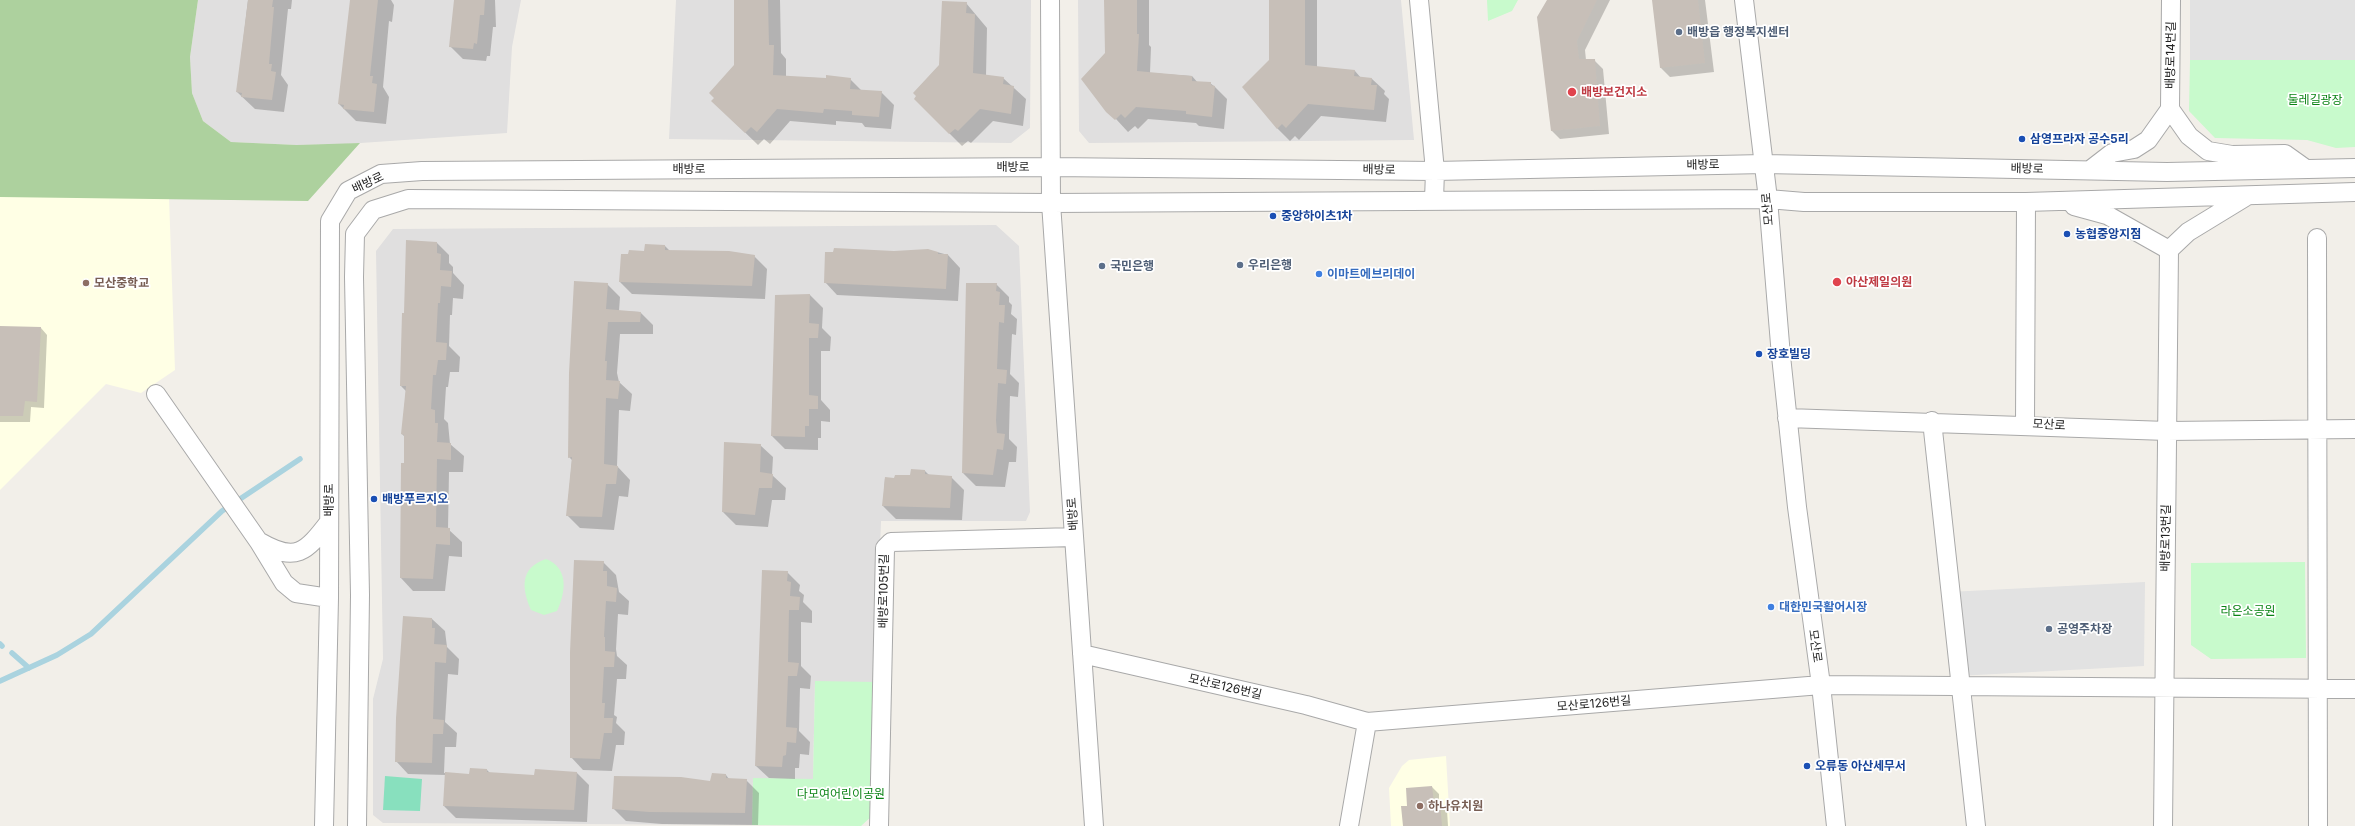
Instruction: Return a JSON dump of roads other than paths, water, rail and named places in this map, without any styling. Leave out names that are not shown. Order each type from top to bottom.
[{"type":"street","name":"배방로","points":[[1050,0],[1051,202],[1094,826]]},
{"type":"street","points":[[1419,0],[1434,171],[1434,200]]},
{"type":"street","name":"모산로","points":[[1744,0],[1768,199],[1787,418],[1797,507],[1821,685],[1836,826]]},
{"type":"street","name":"배방로14번길","points":[[2170,109],[2172,0]]},
{"type":"street","points":[[2090,170],[2112,153],[2134,149],[2148,140],[2170,109],[2189,136],[2208,152],[2232,155],[2285,154],[2306,169]]},
{"type":"street","name":"배방로","points":[[324,826],[329,598],[330,221],[348,191],[380,174],[422,171],[1051,167],[1434,171],[1764,164],[2167,172],[2355,168]]},
{"type":"street","points":[[357,826],[360,595],[354,277],[355,234],[373,210],[408,199],[1051,202],[1768,199],[1804,202],[2026,202],[2355,192]]},
{"type":"street","points":[[2057,201],[2107,215],[2169,250],[2188,232],[2247,196]]},
{"type":"street","points":[[2025,424],[2026,202]]},
{"type":"street","points":[[2317,238],[2318,826]]},
{"type":"street","name":"배방로13번길","points":[[2163,826],[2169,250]]},
{"type":"street","points":[[156,394],[259,542],[284,584],[296,593],[329,598]]},
{"type":"street","name":"모산로","points":[[1787,418],[2025,424],[2167,431],[2355,429]]},
{"type":"street","points":[[1932,422],[1976,826]]},
{"type":"street","points":[[259,542],[278,552],[293,553],[313,543],[329,522]]},
{"type":"street","name":"배방로105번길","points":[[879,826],[885,548],[891,542],[1074,537]]},
{"type":"street","name":"모산로126번길","points":[[1082,654],[1306,705],[1367,722],[1821,685],[2355,689]]},
{"type":"street","points":[[1349,826],[1367,722]]},
{"type":"waterway","points":[[0,681],[57,655],[91,634],[222,511],[300,459]]},
{"type":"waterway","points":[[12,653],[29,668]]},
{"type":"place","name":"배방읍 행정복지센터","points":[[1679,32]]},
{"type":"place","name":"배방보건지소","points":[[1572,92]]},
{"type":"place","name":"삼영프라자 공수5리","points":[[2022,139]]},
{"type":"place","name":"중앙하이츠1차","points":[[1273,216]]},
{"type":"place","name":"농협중앙지점","points":[[2067,234]]},
{"type":"place","name":"우리은행","points":[[1240,265]]},
{"type":"place","name":"국민은행","points":[[1102,266]]},
{"type":"place","name":"이마트에브리데이","points":[[1319,274]]},
{"type":"place","name":"아산제일의원","points":[[1837,282]]},
{"type":"place","name":"모산중학교","points":[[86,283]]},
{"type":"place","name":"장호빌딩","points":[[1759,354]]},
{"type":"place","name":"배방푸르지오","points":[[374,499]]},
{"type":"place","name":"대한민국활어시장","points":[[1771,607]]},
{"type":"place","name":"공영주차장","points":[[2049,629]]},
{"type":"place","name":"오류동 아산세무서","points":[[1807,766]]},
{"type":"place","name":"하나유치원","points":[[1420,806]]},
{"type":"park label","name":"둘레길광장","points":[[2315,100]]},
{"type":"park label","name":"라온소공원","points":[[2248,611]]},
{"type":"park label","name":"다모여어린이공원","points":[[841,794]]}]
